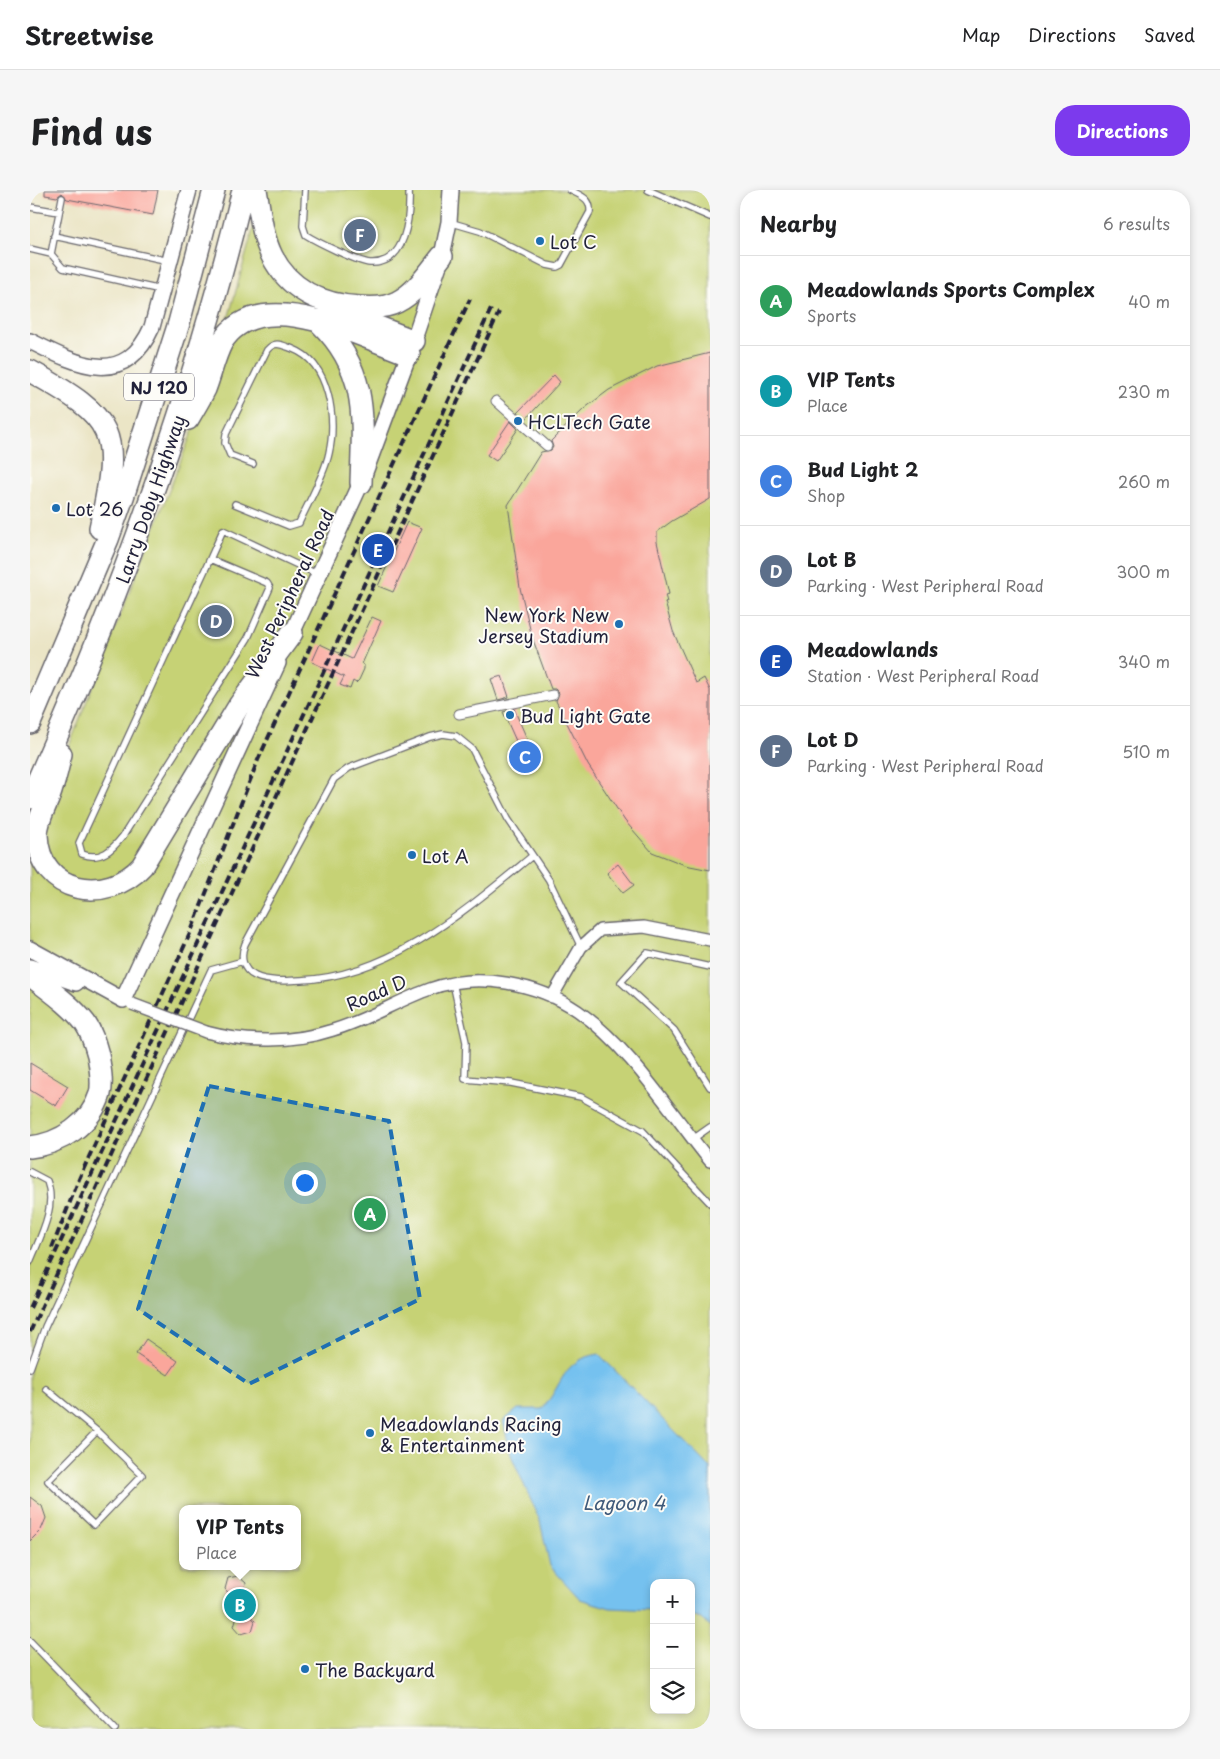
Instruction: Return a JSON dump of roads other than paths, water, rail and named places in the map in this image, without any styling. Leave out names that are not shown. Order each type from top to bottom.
[{"type":"highway","name":"Larry Doby Highway","points":[[30,723],[89,579],[108,539],[155,402],[191,280],[214,190]]},
{"type":"highway","name":"Larry Doby Highway","points":[[30,798],[73,702],[128,564],[162,468],[203,339],[243,190]]},
{"type":"highway","points":[[256,190],[267,244],[277,265],[302,291],[331,304],[412,348]]},
{"type":"highway","points":[[331,304],[364,308],[386,306],[395,303],[409,294],[442,256]]},
{"type":"highway","points":[[162,468],[205,389],[222,343],[232,331],[246,321],[272,314],[289,314],[412,348]]},
{"type":"highway","points":[[320,323],[346,355],[360,390],[363,415],[361,482]]},
{"type":"highway","points":[[30,371],[85,404],[102,423],[107,437],[112,460],[110,479],[89,579]]},
{"type":"highway","points":[[73,702],[52,790],[38,825],[38,841],[44,862],[56,876],[71,886],[99,890],[124,882],[142,866],[240,704],[292,633]]},
{"type":"highway","points":[[30,975],[68,1005],[85,1024],[95,1043],[101,1077],[100,1094],[80,1125],[55,1141],[30,1147]]},
{"type":"street","points":[[30,341],[83,365],[96,368],[115,364],[133,353],[144,341],[152,327],[189,190]]},
{"type":"street","name":"West Peripheral Road","points":[[127,1002],[361,482],[412,348],[442,256],[449,222],[451,190]]},
{"type":"street","points":[[496,401],[547,446]]},
{"type":"street","points":[[459,714],[553,695]]},
{"type":"street","points":[[552,997],[581,947],[600,930],[625,927],[665,930],[710,940]]},
{"type":"street","points":[[30,949],[127,1002]]},
{"type":"street","name":"Road D","points":[[30,967],[206,1032],[229,1038],[258,1040],[302,1038],[347,1026],[429,990],[453,983],[504,983],[552,997],[579,1012],[618,1048],[710,1161]]},
{"type":"lane","points":[[306,190],[303,226],[306,235],[369,263],[387,259],[401,246],[408,219],[409,190]]},
{"type":"lane","points":[[449,222],[480,231],[547,265],[557,267],[562,265],[590,212],[590,204],[587,199],[570,190]]},
{"type":"lane","points":[[648,190],[710,217]]},
{"type":"lane","points":[[50,254],[62,198]]},
{"type":"lane","points":[[30,206],[59,212]]},
{"type":"lane","points":[[54,236],[171,261]]},
{"type":"lane","points":[[30,250],[50,254],[63,268],[163,290]]},
{"type":"lane","points":[[235,504],[289,526],[299,524],[329,454],[332,423],[328,394],[319,371],[302,352],[277,343],[272,344],[266,350],[226,434],[224,443],[230,455],[252,464]]},
{"type":"lane","points":[[210,559],[267,583],[270,588],[268,596],[248,638],[123,836],[112,850],[104,854],[94,856],[82,854],[79,843],[223,530],[319,575]]},
{"type":"lane","points":[[532,856],[448,923],[414,944],[368,964],[332,976],[291,981],[258,977],[248,971],[242,961],[245,944],[334,779],[349,768],[430,736],[450,734],[468,744],[508,820],[549,880],[581,947]]},
{"type":"lane","points":[[710,967],[647,953],[621,982],[674,1030],[710,1087]]},
{"type":"lane","points":[[30,1368],[45,1327],[211,970],[242,961]]},
{"type":"lane","points":[[453,983],[466,1042],[465,1079],[511,1083],[581,1097],[643,1130],[710,1203]]},
{"type":"lane","points":[[693,1139],[710,1127]]},
{"type":"lane","points":[[30,1172],[47,1180],[52,1194],[43,1230],[30,1262]]},
{"type":"lane","points":[[46,1389],[97,1431],[142,1475],[94,1525],[48,1481],[97,1431]]},
{"type":"lane","points":[[30,1641],[115,1729]]},
{"type":"water","name":"Lagoon 4","points":[[599,1354],[710,1468],[710,1626],[702,1619],[695,1617],[695,1579],[650,1579],[650,1610],[610,1608],[580,1599],[550,1566],[540,1521],[511,1455],[503,1421],[518,1409],[542,1409],[570,1367],[587,1357]]},
{"type":"railway","points":[[52,1248],[79,1179],[192,929],[258,760],[470,299]]},
{"type":"railway","points":[[30,1308],[491,309]]},
{"type":"railway","points":[[30,1332],[499,312]]},
{"type":"place","name":"Lot D","points":[[360,235]]},
{"type":"place","name":"Lot C","points":[[540,241]]},
{"type":"place","name":"HCLTech Gate","points":[[518,421]]},
{"type":"place","name":"Lot 26","points":[[56,508]]},
{"type":"place","name":"Meadowlands","points":[[378,550]]},
{"type":"place","name":"Lot B","points":[[216,621]]},
{"type":"place","name":"New York New Jersey Stadium","points":[[619,624]]},
{"type":"place","name":"Bud Light Gate","points":[[510,715]]},
{"type":"place","name":"Bud Light 2","points":[[525,757]]},
{"type":"place","name":"Lot A","points":[[412,855]]},
{"type":"place","name":"Meadowlands Sports Complex","points":[[370,1214]]},
{"type":"place","name":"Meadowlands Racing & Entertainment","points":[[370,1433]]},
{"type":"place","name":"VIP Tents","points":[[240,1605]]},
{"type":"place","name":"The Backyard","points":[[305,1669]]}]
